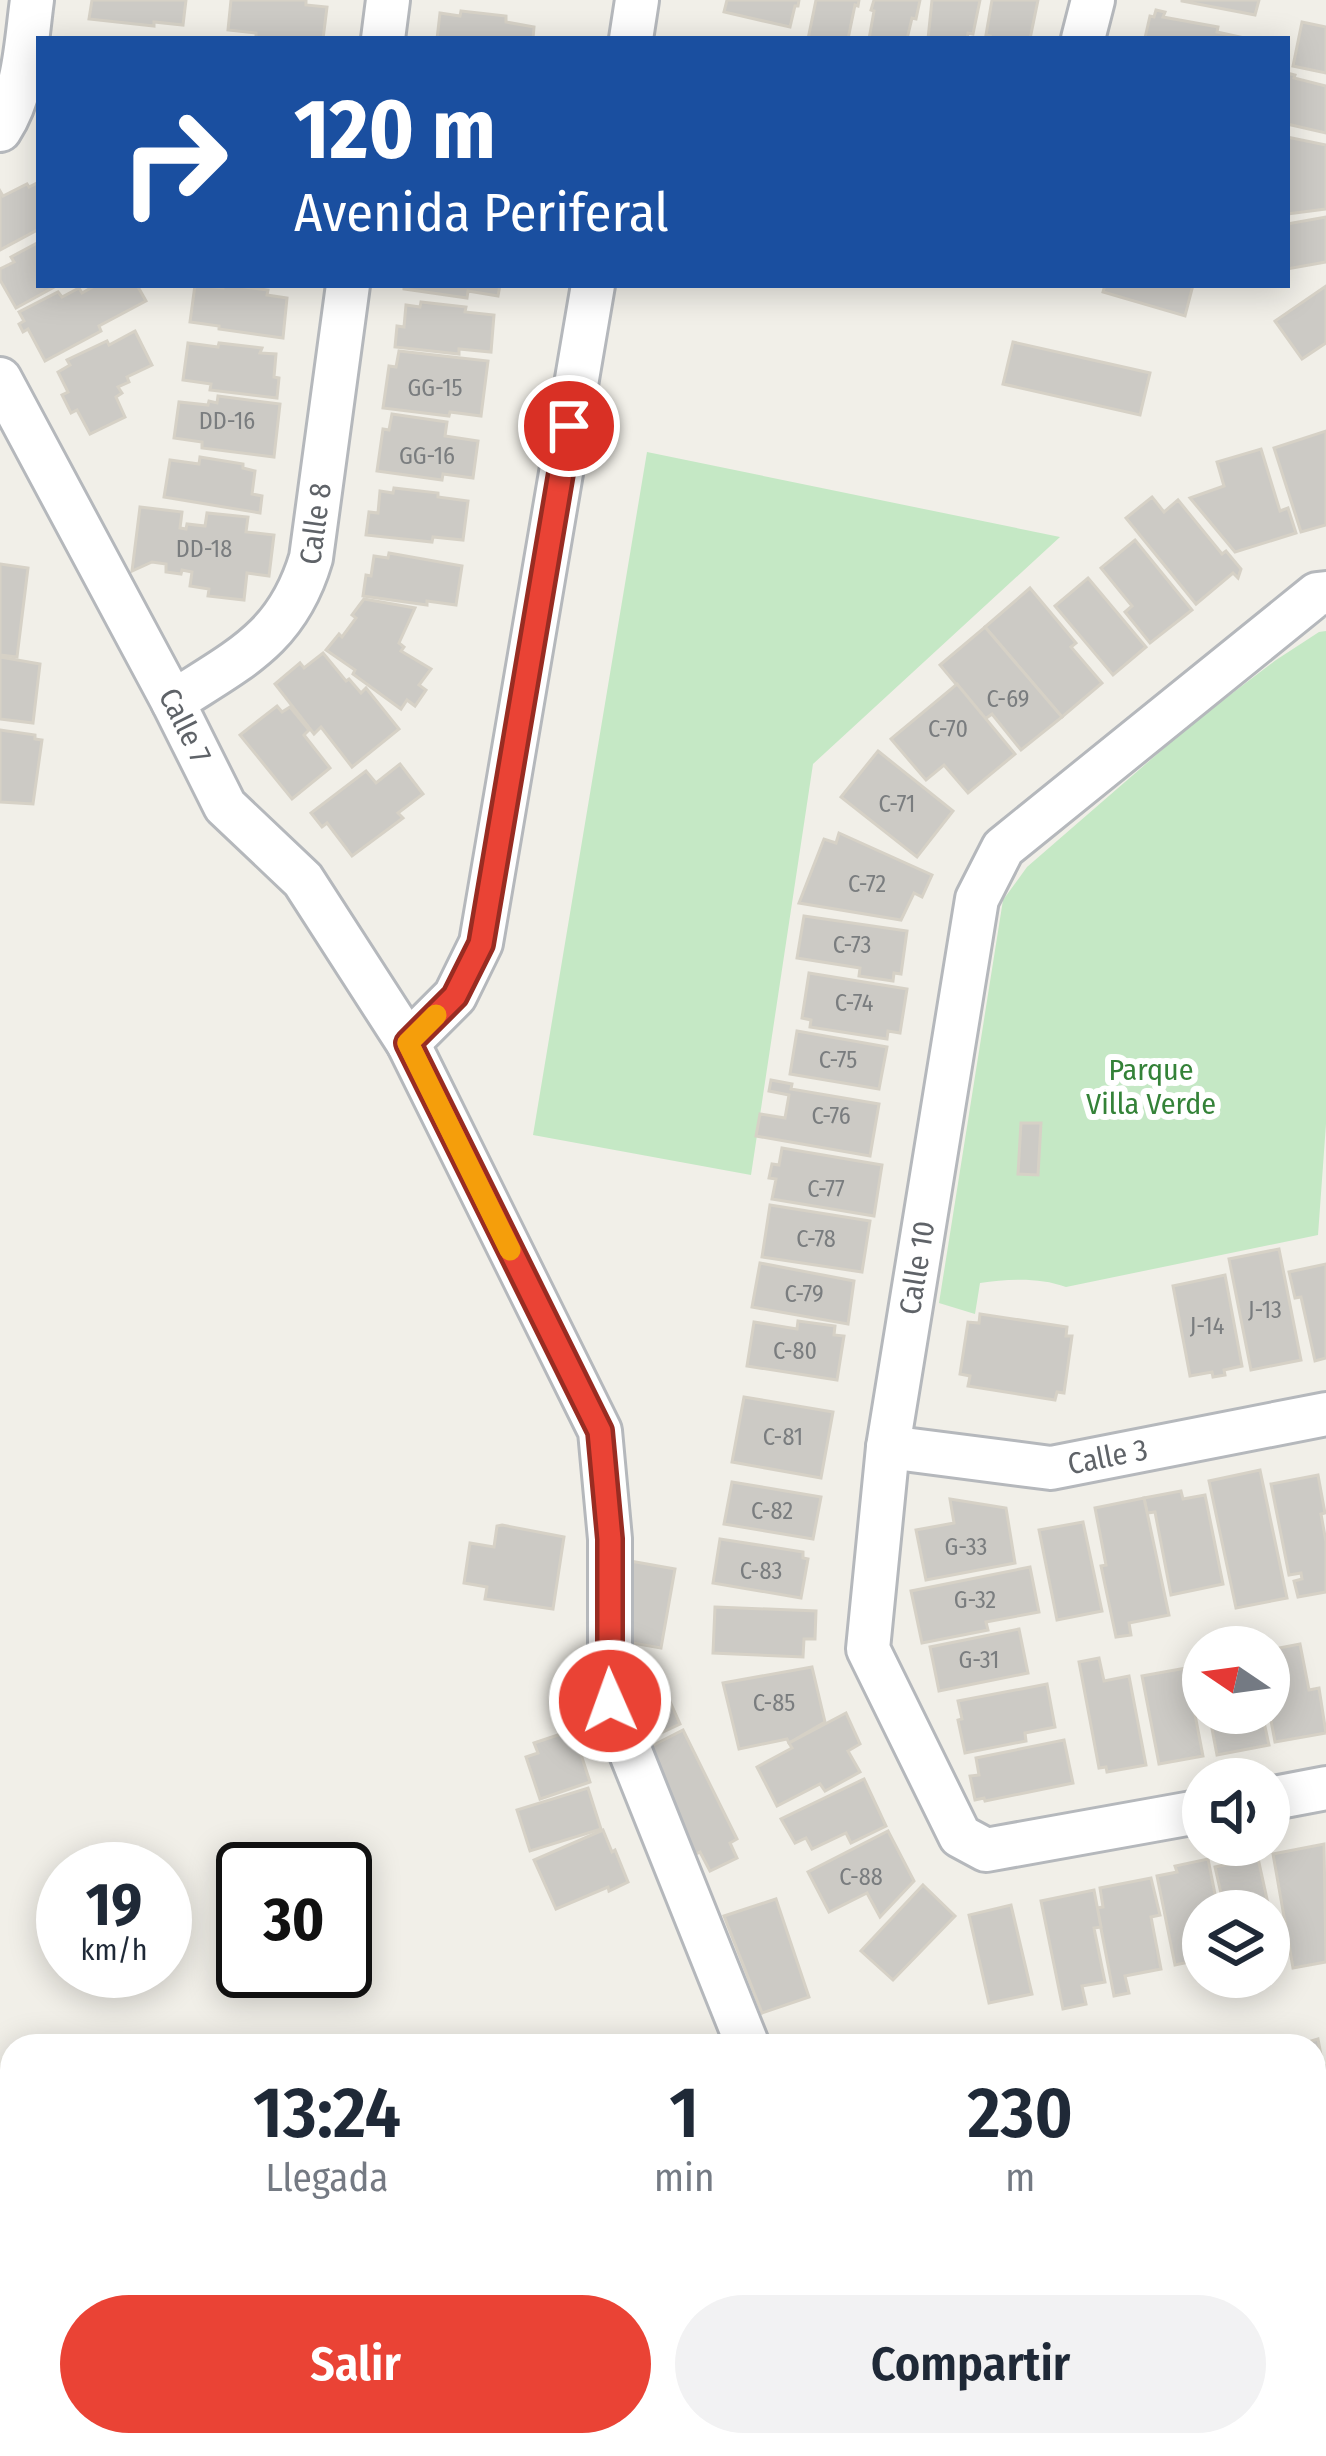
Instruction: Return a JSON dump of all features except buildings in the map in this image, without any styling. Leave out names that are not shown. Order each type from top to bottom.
[{"type":"street","points":[[0,130],[19,88],[32,0]]},
{"type":"street","points":[[382,36],[388,0]]},
{"type":"street","points":[[631,36],[637,0]]},
{"type":"street","points":[[1084,36],[1093,0]]},
{"type":"street","name":"Calle 8","points":[[173,702],[265,641],[293,605],[304,580],[349,288]]},
{"type":"street","points":[[408,1043],[455,996],[481,944],[592,288]]},
{"type":"street","name":"Calle 7","points":[[0,379],[225,806],[303,880],[408,1043],[600,1431],[610,1539],[610,1701],[743,2034]]},
{"type":"street","name":"Calle 10","points":[[1182,1814],[986,1850],[960,1836],[868,1649],[888,1447],[977,899],[1004,848],[1317,594],[1326,593]]},
{"type":"street","name":"Calle 3","points":[[888,1447],[1051,1468],[1326,1414]]},
{"type":"street","points":[[1290,1794],[1326,1788]]},
{"type":"green space","points":[[647,452],[1060,537],[813,764],[751,1175],[533,1135]]},
{"type":"green space","name":"Parque Villa Verde","points":[[1326,631],[1326,1124],[1318,1235],[1066,1287],[1023,1280],[980,1283],[975,1314],[939,1303],[1003,900],[1027,867],[1193,723],[1276,660]]},
{"type":"slow traffic","points":[[436,1015],[408,1043],[510,1250]]},
{"type":"route","points":[[569,426],[481,944],[455,996],[408,1043],[600,1431],[610,1539],[610,1701]]}]
